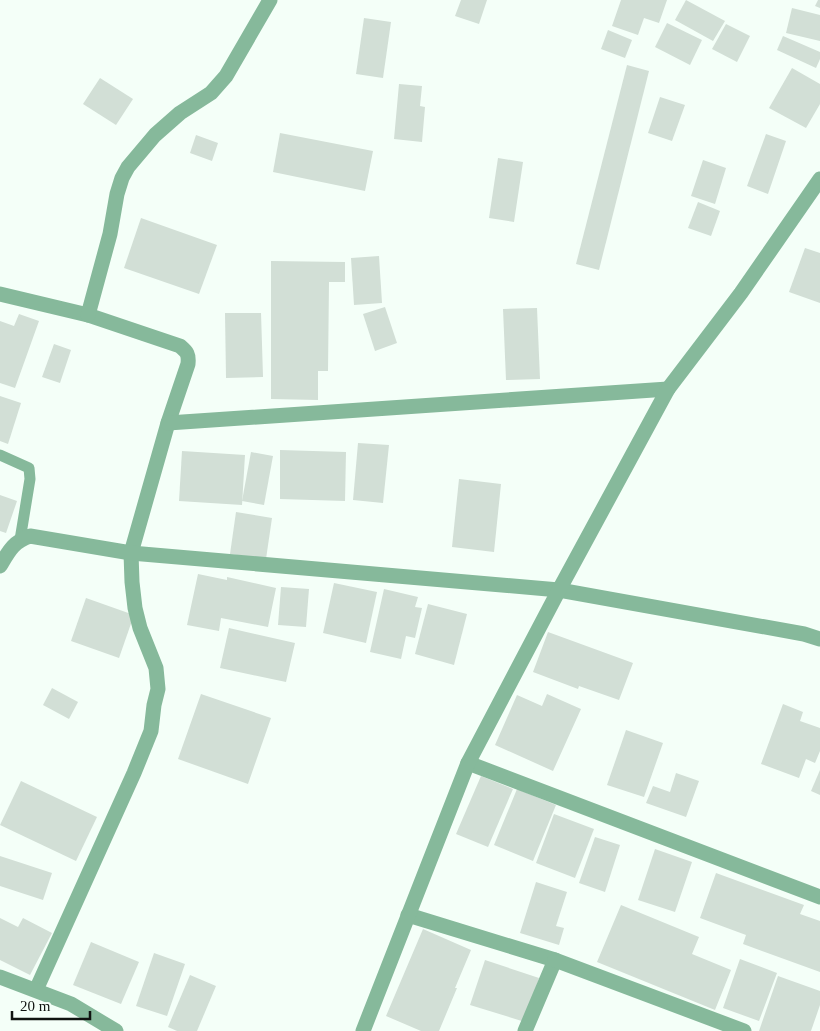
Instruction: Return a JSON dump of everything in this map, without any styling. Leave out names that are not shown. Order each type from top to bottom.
[{"type":"street","points":[[88,315],[110,234],[117,194],[128,167],[155,135],[180,113],[211,93],[226,76],[270,0]]},
{"type":"street","points":[[363,1031],[468,763],[559,590],[668,389],[741,293],[820,179]]},
{"type":"street","points":[[0,294],[88,315],[180,346],[187,352],[188,358],[188,364],[168,423],[130,553],[135,608],[140,628],[156,668],[158,689],[151,731],[36,990]]},
{"type":"street","points":[[168,423],[668,389]]},
{"type":"street","points":[[0,566],[11,548],[20,540],[30,536],[130,553],[559,590],[804,634],[820,639]]},
{"type":"street","points":[[468,763],[820,896]]},
{"type":"street","points":[[408,915],[555,960],[744,1031]]},
{"type":"street","points":[[525,1031],[555,960]]},
{"type":"street","points":[[0,977],[72,1004],[116,1031]]},
{"type":"lane","points":[[0,455],[29,468],[30,479],[20,540]]},
{"type":"building","points":[[461,0],[487,0],[479,24],[455,16]]},
{"type":"building","points":[[621,0],[667,0],[659,23],[644,18],[638,35],[612,26]]},
{"type":"building","points":[[686,0],[725,21],[713,41],[675,20]]},
{"type":"building","points":[[818,0],[820,0],[820,8],[815,6]]},
{"type":"building","points":[[792,8],[820,15],[820,41],[786,33]]},
{"type":"building","points":[[364,18],[391,22],[383,78],[356,74]]},
{"type":"building","points":[[667,23],[702,40],[690,65],[655,47]]},
{"type":"building","points":[[726,24],[750,36],[737,62],[712,49]]},
{"type":"building","points":[[608,30],[632,40],[625,58],[601,49]]},
{"type":"building","points":[[783,36],[820,52],[820,59],[816,68],[777,50]]},
{"type":"building","points":[[627,65],[649,71],[599,270],[576,264]]},
{"type":"building","points":[[792,68],[820,84],[820,104],[806,128],[769,108]]},
{"type":"building","points":[[100,78],[133,99],[116,125],[83,104]]},
{"type":"building","points":[[399,84],[422,86],[420,106],[425,107],[422,142],[394,139]]},
{"type":"building","points":[[660,97],[685,105],[672,141],[648,133]]},
{"type":"building","points":[[280,133],[373,151],[365,191],[273,172]]},
{"type":"building","points":[[766,134],[786,141],[768,194],[747,186]]},
{"type":"building","points":[[196,135],[218,143],[212,161],[190,153]]},
{"type":"building","points":[[498,158],[523,162],[514,222],[489,218]]},
{"type":"building","points":[[703,160],[726,168],[715,204],[691,196]]},
{"type":"building","points":[[698,202],[720,211],[711,236],[688,228]]},
{"type":"building","points":[[141,218],[217,245],[199,294],[124,268]]},
{"type":"building","points":[[805,248],[820,253],[820,303],[789,292]]},
{"type":"building","points":[[379,256],[382,303],[354,305],[351,258]]},
{"type":"building","points":[[271,261],[345,262],[345,282],[329,282],[328,371],[318,371],[318,400],[271,399]]},
{"type":"building","points":[[385,307],[397,343],[375,351],[363,314]]},
{"type":"building","points":[[537,308],[540,379],[506,380],[503,309]]},
{"type":"building","points":[[225,313],[261,313],[263,377],[226,378]]},
{"type":"building","points":[[19,314],[39,321],[15,388],[0,383],[0,321],[14,326]]},
{"type":"building","points":[[54,344],[71,350],[60,383],[42,377]]},
{"type":"building","points":[[0,396],[21,403],[8,444],[0,441]]},
{"type":"building","points":[[358,443],[389,445],[383,503],[353,500]]},
{"type":"building","points":[[280,450],[346,452],[345,501],[280,499]]},
{"type":"building","points":[[182,451],[245,455],[242,505],[179,501]]},
{"type":"building","points":[[251,452],[273,456],[264,505],[242,501]]},
{"type":"building","points":[[459,479],[501,484],[494,552],[452,547]]},
{"type":"building","points":[[0,495],[17,501],[6,533],[0,531]]},
{"type":"building","points":[[236,512],[272,518],[266,559],[230,554]]},
{"type":"building","points":[[198,574],[227,580],[227,577],[276,588],[268,627],[221,618],[219,631],[187,625]]},
{"type":"building","points":[[334,583],[377,592],[366,643],[323,633]]},
{"type":"building","points":[[281,587],[309,589],[306,627],[278,625]]},
{"type":"building","points":[[384,589],[418,597],[415,607],[422,608],[415,638],[406,636],[401,659],[370,652]]},
{"type":"building","points":[[86,598],[134,615],[119,658],[71,641]]},
{"type":"building","points":[[428,604],[467,614],[454,665],[415,654]]},
{"type":"building","points":[[229,628],[295,643],[286,682],[220,668]]},
{"type":"building","points":[[548,632],[633,663],[619,700],[579,686],[578,689],[533,672]]},
{"type":"building","points":[[52,688],[78,702],[69,719],[43,705]]},
{"type":"building","points":[[201,694],[271,718],[248,784],[178,759]]},
{"type":"building","points":[[547,694],[581,709],[553,771],[495,745],[517,695],[542,706]]},
{"type":"building","points":[[783,704],[803,712],[800,721],[820,728],[820,751],[815,763],[806,759],[799,778],[761,764]]},
{"type":"building","points":[[626,730],[663,743],[644,797],[607,785]]},
{"type":"building","points":[[820,770],[820,795],[811,791]]},
{"type":"building","points":[[676,773],[699,781],[686,817],[646,803],[653,786],[670,792]]},
{"type":"building","points":[[481,776],[513,789],[488,847],[456,834]]},
{"type":"building","points":[[21,781],[97,817],[76,861],[0,825]]},
{"type":"building","points":[[517,789],[556,805],[533,861],[494,845]]},
{"type":"building","points":[[554,814],[594,829],[575,878],[536,863]]},
{"type":"building","points":[[595,837],[620,845],[605,892],[579,883]]},
{"type":"building","points":[[655,849],[692,862],[675,912],[638,900]]},
{"type":"building","points":[[0,856],[52,873],[43,900],[0,886]]},
{"type":"building","points":[[716,873],[804,905],[800,914],[820,921],[820,972],[743,944],[746,935],[700,918]]},
{"type":"building","points":[[536,882],[567,892],[556,926],[564,928],[559,945],[520,933]]},
{"type":"building","points":[[621,905],[699,937],[692,954],[731,970],[715,1010],[597,962]]},
{"type":"building","points":[[0,918],[18,927],[23,918],[52,933],[30,975],[0,960]]},
{"type":"building","points":[[423,929],[471,950],[439,1031],[421,1031],[386,1016]]},
{"type":"building","points":[[91,942],[139,962],[121,1004],[73,985]]},
{"type":"building","points":[[154,953],[185,964],[167,1016],[136,1006]]},
{"type":"building","points":[[740,959],[777,973],[759,1021],[723,1008]]},
{"type":"building","points":[[485,960],[539,978],[525,1022],[470,1005]]},
{"type":"building","points":[[190,975],[216,986],[197,1031],[177,1031],[168,1027]]},
{"type":"building","points":[[778,976],[820,991],[820,1005],[811,1031],[759,1031]]}]
